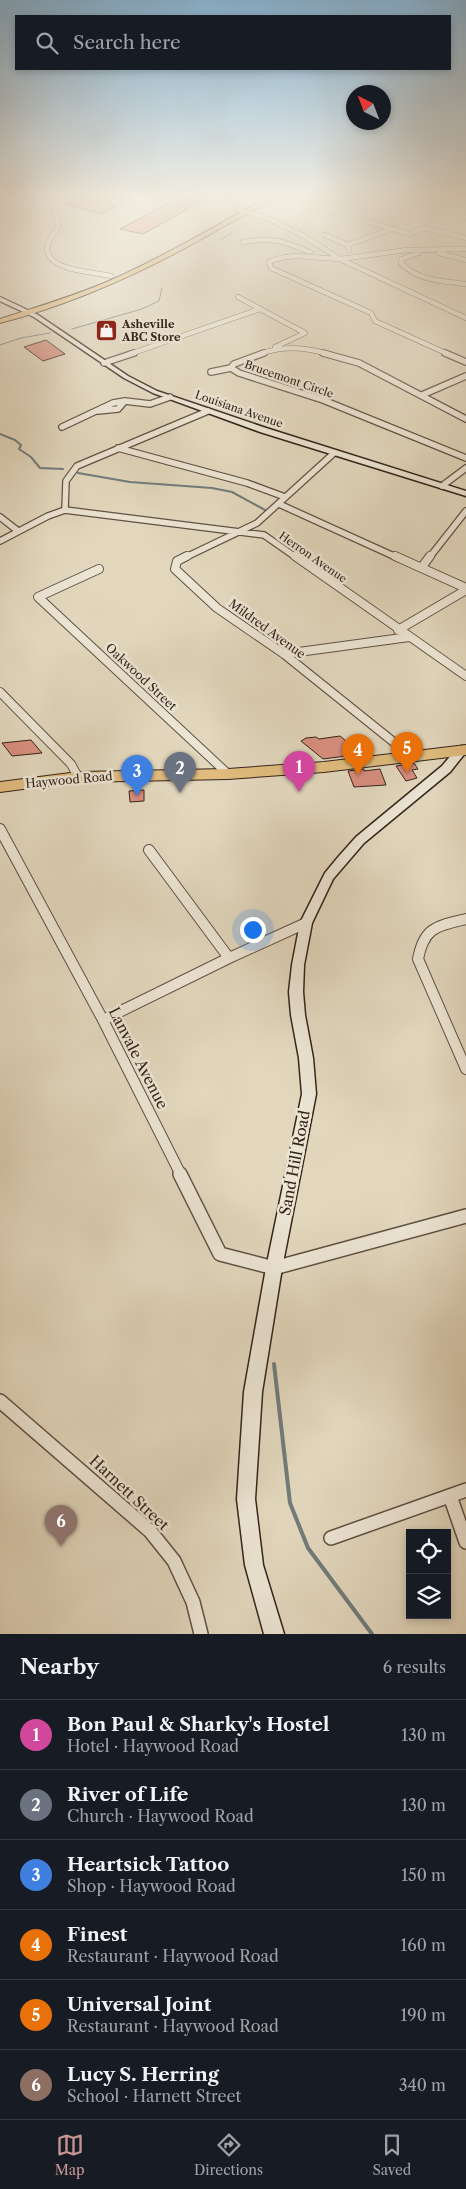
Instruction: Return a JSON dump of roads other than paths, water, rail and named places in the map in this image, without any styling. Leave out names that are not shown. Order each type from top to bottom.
[{"type":"main road","points":[[0,321],[116,274]]},
{"type":"main road","points":[[0,315],[26,310],[129,274]]},
{"type":"main road","name":"Haywood Road","points":[[0,787],[78,777],[228,774],[324,767],[411,756],[465,753]]},
{"type":"street","points":[[104,274],[112,276]]},
{"type":"street","points":[[286,274],[370,313],[375,321],[466,362]]},
{"type":"street","points":[[373,274],[466,318]]},
{"type":"street","points":[[415,274],[466,284]]},
{"type":"street","points":[[238,297],[304,333],[304,335],[276,345],[273,349]]},
{"type":"street","name":"Louisiana Avenue","points":[[0,300],[26,310],[62,331],[104,362],[140,385],[170,398],[334,453],[466,494]]},
{"type":"street","points":[[104,362],[260,309]]},
{"type":"street","name":"Brucemont Circle","points":[[466,419],[358,364],[308,349],[294,347],[273,349],[234,364],[231,368],[240,373],[323,400],[466,458]]},
{"type":"street","points":[[211,372],[231,368]]},
{"type":"street","points":[[422,395],[466,376]]},
{"type":"street","points":[[62,427],[97,411],[118,409],[124,401],[150,404],[170,398]]},
{"type":"street","points":[[0,541],[48,516],[65,510],[64,484],[66,476],[77,466],[208,411]]},
{"type":"street","points":[[118,448],[247,483],[285,497]]},
{"type":"street","points":[[243,531],[257,523],[334,453]]},
{"type":"street","points":[[442,486],[466,468]]},
{"type":"street","points":[[279,504],[371,547],[422,567],[466,589]]},
{"type":"street","name":"Herron Avenue","points":[[65,510],[264,535],[466,676]]},
{"type":"street","points":[[422,567],[466,511]]},
{"type":"street","points":[[0,517],[18,531]]},
{"type":"street","name":"Mildred Avenue","points":[[243,531],[177,561],[175,569],[217,608],[284,654],[411,756]]},
{"type":"street","points":[[38,597],[99,569]]},
{"type":"street","points":[[398,630],[466,589]]},
{"type":"street","name":"Oakwood Street","points":[[38,597],[228,774]]},
{"type":"street","points":[[284,654],[409,637]]},
{"type":"street","points":[[0,692],[71,764],[78,777]]},
{"type":"street","name":"Sand Hill Road","points":[[274,1634],[254,1565],[248,1532],[246,1499],[252,1392],[274,1268],[309,1094],[306,1058],[296,992],[298,965],[306,923],[329,876],[360,840],[465,753]]},
{"type":"street","name":"Lanvale Avenue","points":[[0,829],[103,1020],[220,1254],[274,1268]]},
{"type":"street","points":[[149,850],[229,958]]},
{"type":"street","points":[[466,919],[433,928],[421,941],[418,959],[466,1069]]},
{"type":"street","points":[[103,1020],[229,958],[306,923]]},
{"type":"street","points":[[274,1268],[466,1216]]},
{"type":"street","name":"Harnett Street","points":[[0,1401],[150,1531],[174,1561],[193,1602],[201,1634]]},
{"type":"street","points":[[331,1538],[466,1490]]},
{"type":"street","points":[[450,1496],[466,1542]]},
{"type":"waterway","points":[[72,329],[142,309],[159,301],[162,288]]},
{"type":"waterway","points":[[0,345],[21,338],[50,333]]},
{"type":"waterway","points":[[0,434],[15,440],[21,445],[19,449],[31,457],[40,468],[63,469]]},
{"type":"waterway","points":[[78,473],[130,482],[212,488],[232,492],[265,510]]},
{"type":"waterway","points":[[274,1364],[290,1503],[308,1548],[372,1634]]},
{"type":"place","name":"Asheville ABC Store","points":[[106,330]]},
{"type":"place","name":"Universal Joint","points":[[407,773]]},
{"type":"place","name":"Finest","points":[[358,775]]},
{"type":"place","name":"Bon Paul & Sharky's Hostel","points":[[299,792]]},
{"type":"place","name":"River of Life","points":[[180,793]]},
{"type":"place","name":"Heartsick Tattoo","points":[[137,796]]},
{"type":"place","name":"Lucy S. Herring","points":[[61,1546]]}]
